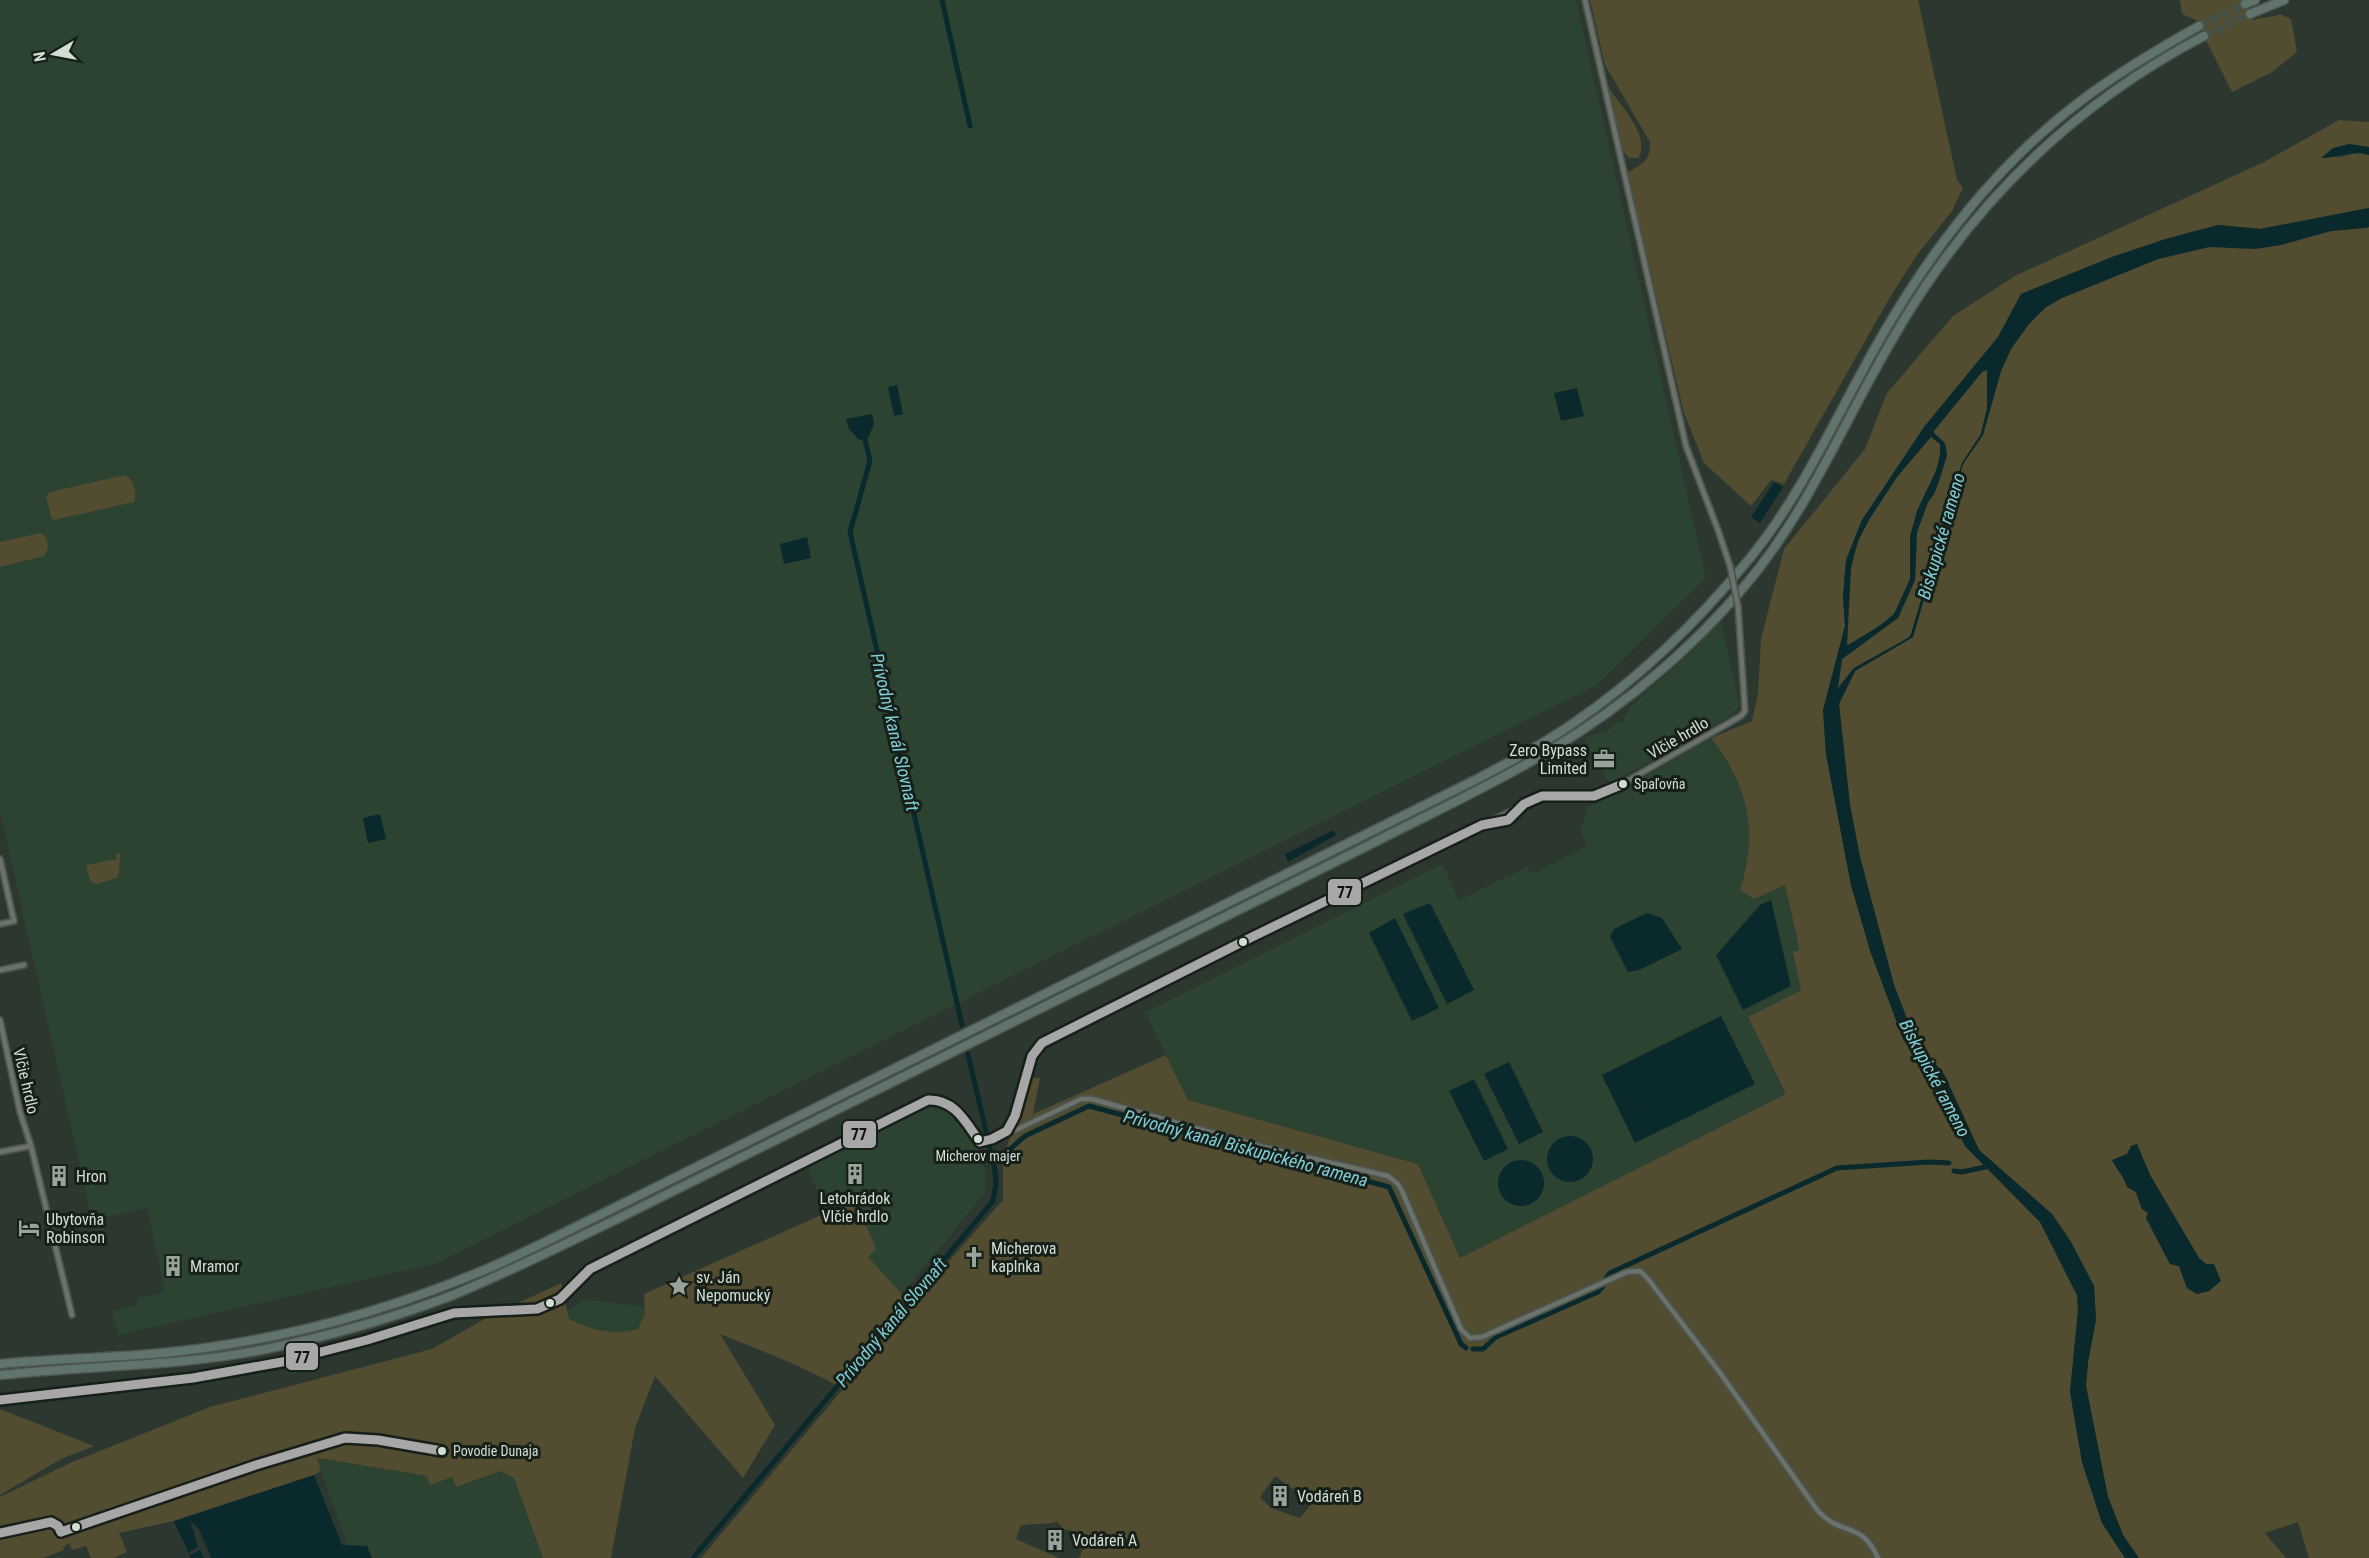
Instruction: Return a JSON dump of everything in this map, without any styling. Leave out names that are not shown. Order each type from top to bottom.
[{"type":"highway","points":[[2245,4],[2255,0]]},
{"type":"highway","points":[[2250,14],[2284,0]]},
{"type":"highway","points":[[0,1365],[141,1355],[225,1345],[323,1325],[448,1285],[516,1256],[1479,778],[1575,723],[1643,669],[1682,634],[1751,556],[1804,477],[1910,289],[1948,236],[1988,187],[2032,142],[2080,101],[2136,62],[2199,26]]},
{"type":"highway","points":[[0,1375],[141,1366],[265,1349],[392,1316],[450,1296],[521,1265],[1420,819],[1507,774],[1571,737],[1635,691],[1692,642],[1760,567],[1803,501],[1920,293],[1952,247],[1996,194],[2062,131],[2144,70],[2204,36]]},
{"type":"street","name":"Vlčie hrdlo","points":[[1007,1131],[1015,1116],[1032,1056],[1042,1043],[1243,941],[1482,825],[1508,820],[1524,804],[1542,796],[1594,796],[1605,793],[1741,716],[1745,711],[1738,606],[1730,566],[1686,446],[1585,0]]},
{"type":"street","points":[[0,859],[14,921],[0,924]]},
{"type":"street","points":[[0,970],[24,965]]},
{"type":"street","name":"Vlčie hrdlo","points":[[0,1020],[72,1315]]},
{"type":"street","points":[[0,1400],[208,1376],[309,1357],[453,1312],[527,1310],[559,1300],[590,1269],[921,1102],[933,1099],[949,1104],[980,1142],[984,1142],[1007,1131],[1016,1130],[1082,1099],[1092,1099],[1259,1146],[1388,1176],[1398,1184],[1402,1191],[1461,1329],[1470,1338],[1482,1337],[1627,1272],[1640,1271],[1718,1370],[1818,1511],[1831,1522],[1856,1531],[1867,1538],[1878,1558]]},
{"type":"street","points":[[0,1152],[31,1146]]},
{"type":"street","points":[[0,1533],[51,1522],[58,1526],[61,1532]]},
{"type":"shaded area","points":[[0,0],[1576,0],[1706,578],[1596,686],[434,1264],[118,1335],[112,1311],[138,1305],[138,1298],[165,1292],[147,1208],[92,1220],[0,812]]},
{"type":"shaded area","points":[[1590,0],[1918,0],[1957,180],[1963,188],[1952,211],[1916,256],[1889,299],[1784,484],[1771,480],[1751,506],[1704,463],[1684,413],[1627,173],[1647,158],[1650,142],[1605,65]]},
{"type":"shaded area","points":[[2180,0],[2244,0],[2253,20],[2280,14],[2291,19],[2297,52],[2272,72],[2232,92],[2196,20],[2182,14]]},
{"type":"shaded area","points":[[1608,87],[1638,131],[1641,150],[1638,158],[1629,158],[1623,151]]},
{"type":"shaded area","points":[[2339,120],[2369,122],[2369,147],[2349,144],[2336,158],[2359,152],[2369,155],[2369,208],[2260,229],[2218,225],[2165,239],[2112,257],[2021,294],[1998,337],[1924,427],[1862,520],[1846,560],[1843,596],[1845,626],[1823,710],[1826,754],[1851,885],[1903,1039],[1936,1085],[1965,1146],[2040,1222],[2077,1295],[2078,1311],[2070,1392],[2082,1462],[2102,1523],[2125,1558],[1079,1558],[1085,1543],[1070,1538],[1072,1531],[1063,1529],[1057,1521],[1021,1525],[1016,1539],[1059,1558],[701,1558],[842,1390],[829,1381],[789,1362],[720,1334],[775,1425],[743,1478],[655,1376],[635,1428],[611,1558],[543,1558],[514,1478],[501,1471],[456,1487],[452,1477],[430,1485],[427,1476],[317,1458],[321,1471],[314,1475],[174,1521],[119,1533],[127,1552],[114,1558],[91,1558],[86,1546],[72,1550],[69,1543],[63,1547],[64,1550],[43,1558],[0,1558],[0,1497],[70,1463],[210,1407],[432,1349],[488,1317],[561,1283],[569,1319],[603,1331],[620,1332],[638,1329],[645,1313],[644,1294],[846,1204],[848,1207],[857,1203],[876,1249],[868,1257],[911,1304],[1003,1200],[1003,1155],[1019,1116],[1029,1078],[1040,1078],[1033,1114],[1166,1055],[1188,1100],[1418,1164],[1460,1258],[1786,1094],[1748,1017],[1801,990],[1793,952],[1799,950],[1798,942],[1785,885],[1754,899],[1740,890],[1749,848],[1746,810],[1734,774],[1711,738],[1752,721],[1758,694],[1761,639],[1784,549],[1865,449],[1887,393],[1953,316],[2015,276],[2264,162]],"holes":[[[1275,1476],[1312,1503],[1300,1518],[1271,1508],[1260,1497]]]},
{"type":"shaded area","points":[[2369,227],[2369,1558],[2309,1558],[2298,1522],[2265,1533],[2286,1558],[2139,1558],[2123,1535],[2108,1497],[2086,1386],[2096,1320],[2094,1286],[2071,1242],[2052,1214],[1979,1150],[1945,1076],[1914,1037],[1894,985],[1860,857],[1850,805],[1839,704],[1855,671],[1913,637],[1963,464],[1983,435],[2001,371],[2011,349],[2028,325],[2046,307],[2062,298],[2158,259],[2209,247],[2281,245],[2331,231]],"holes":[[[2137,1144],[2150,1175],[2199,1258],[2206,1264],[2209,1291],[2197,1294],[2187,1288],[2179,1266],[2170,1264],[2146,1218],[2148,1213],[2142,1209],[2136,1192],[2127,1187],[2121,1157],[2128,1154],[2131,1146]]]},
{"type":"shaded area","points":[[1987,370],[1987,408],[1981,434],[1962,463],[1911,634],[1908,638],[1854,668],[1837,690],[1842,659],[1898,618],[1915,580],[1917,532],[1928,502],[1934,494],[1947,455],[1945,444],[1933,432],[1982,372]]},
{"type":"shaded area","points":[[1930,436],[1940,444],[1940,453],[1915,522],[1910,577],[1906,590],[1891,617],[1879,627],[1846,646],[1851,567],[1863,531],[1882,497]]},
{"type":"shaded area","points":[[125,475],[134,487],[134,502],[54,520],[51,517],[46,496],[50,492]]},
{"type":"shaded area","points":[[40,533],[48,543],[44,556],[0,567],[0,542]]},
{"type":"shaded area","points":[[1721,621],[1739,703],[1737,709],[1725,719],[1610,784],[1584,739],[1606,733],[1616,722],[1622,723],[1629,708],[1686,657]]},
{"type":"shaded area","points":[[1711,738],[1736,776],[1747,811],[1750,841],[1747,868],[1740,890],[1755,899],[1785,884],[1798,942],[1799,950],[1793,952],[1802,990],[1748,1017],[1786,1094],[1460,1258],[1418,1164],[1188,1100],[1145,1012],[1442,864],[1459,900],[1528,867],[1532,874],[1587,846],[1580,830],[1589,806],[1616,794]]},
{"type":"shaded area","points":[[120,853],[117,878],[97,884],[90,881],[86,865],[117,859],[116,854]]},
{"type":"shaded area","name":"Micherov majer","points":[[931,1103],[945,1106],[953,1112],[978,1145],[985,1169],[986,1188],[984,1194],[902,1294],[868,1257],[857,1204],[848,1207],[846,1204],[826,1213],[806,1163]]},
{"type":"shaded area","points":[[585,1299],[645,1307],[645,1313],[638,1329],[621,1334],[591,1329],[569,1319],[567,1311]]},
{"type":"shaded area","points":[[0,1409],[94,1446],[61,1459],[0,1495]]},
{"type":"shaded area","points":[[316,1458],[427,1476],[452,1477],[456,1487],[501,1471],[514,1478],[543,1558],[372,1558],[367,1546],[348,1546]]},
{"type":"water","points":[[2349,144],[2369,147],[2369,155],[2357,153],[2321,158],[2333,148]]},
{"type":"water","name":"Biskupické rameno","points":[[2369,208],[2369,227],[2366,228],[2331,231],[2281,245],[2255,249],[2209,247],[2158,259],[2062,298],[2046,307],[2028,325],[2011,349],[2001,371],[1983,435],[1963,464],[1913,637],[1855,671],[1839,704],[1850,805],[1860,857],[1894,985],[1914,1037],[1945,1076],[1979,1150],[2052,1214],[2071,1242],[2094,1286],[2096,1320],[2086,1386],[2108,1497],[2123,1535],[2139,1558],[2125,1558],[2102,1523],[2082,1462],[2070,1392],[2078,1311],[2077,1295],[2040,1222],[1965,1146],[1936,1085],[1903,1039],[1870,951],[1851,885],[1826,754],[1823,710],[1845,626],[1843,596],[1846,560],[1862,520],[1924,427],[1998,337],[2021,294],[2112,257],[2166,239],[2218,225],[2260,229]],"holes":[[[1987,370],[1987,408],[1981,434],[1962,463],[1911,634],[1908,638],[1854,668],[1838,688],[1842,659],[1898,618],[1915,580],[1917,532],[1928,502],[1934,494],[1947,455],[1945,443],[1933,432],[1982,372]],[[1931,437],[1940,444],[1940,455],[1936,471],[1917,511],[1910,536],[1910,579],[1894,614],[1847,646],[1851,568],[1858,541],[1897,477]]]},
{"type":"water","points":[[897,385],[903,414],[894,416],[888,387]]},
{"type":"water","points":[[1577,388],[1584,416],[1561,421],[1554,393]]},
{"type":"water","points":[[872,414],[874,424],[868,438],[859,440],[849,429],[846,419]]},
{"type":"water","points":[[1774,482],[1783,487],[1760,523],[1751,517]]},
{"type":"water","points":[[807,537],[811,558],[784,564],[780,544]]},
{"type":"water","points":[[380,814],[386,839],[368,843],[363,818]]},
{"type":"water","points":[[1334,830],[1336,835],[1288,862],[1285,854]]},
{"type":"water","points":[[1771,900],[1791,986],[1743,1010],[1716,955],[1760,905]]},
{"type":"water","points":[[1430,903],[1474,990],[1447,1004],[1403,914]]},
{"type":"water","points":[[1647,913],[1662,918],[1682,949],[1639,970],[1628,972],[1610,937],[1614,929]]},
{"type":"water","points":[[1395,918],[1439,1008],[1412,1021],[1369,933]]},
{"type":"water","points":[[1721,1016],[1755,1084],[1635,1143],[1602,1075]]},
{"type":"water","points":[[1509,1062],[1543,1132],[1519,1144],[1484,1074]]},
{"type":"water","points":[[1474,1079],[1508,1149],[1484,1161],[1449,1091]]},
{"type":"water","points":[[1570,1136],[1586,1143],[1593,1159],[1586,1175],[1570,1182],[1554,1175],[1547,1159],[1554,1143]]},
{"type":"water","points":[[2137,1144],[2150,1175],[2199,1258],[2206,1264],[2214,1264],[2221,1281],[2209,1291],[2197,1294],[2187,1288],[2179,1266],[2170,1264],[2146,1218],[2148,1213],[2142,1209],[2136,1192],[2127,1187],[2112,1160],[2127,1154],[2131,1146]]},
{"type":"water","points":[[1521,1160],[1537,1167],[1544,1183],[1537,1199],[1521,1206],[1505,1199],[1498,1183],[1505,1167]]},
{"type":"water","points":[[314,1475],[342,1545],[367,1546],[372,1558],[191,1558],[174,1521]]},
{"type":"pier","points":[[190,1520],[199,1529],[211,1558],[204,1558],[200,1550],[190,1555],[189,1552],[198,1547]]},
{"type":"waterway","points":[[942,0],[970,126]]},
{"type":"waterway","name":"Prívodný kanál Slovnaft","points":[[865,439],[870,461],[850,532],[962,1025]]},
{"type":"waterway","name":"Prívodný kanál Slovnaft","points":[[693,1558],[993,1201],[996,1184],[995,1170],[968,1054]]},
{"type":"waterway","name":"Prívodný kanál Biskupického ramena","points":[[1008,1151],[1025,1136],[1089,1106],[1389,1187],[1461,1344],[1466,1348]]},
{"type":"waterway","name":"Prívodný kanál Biskupického ramena","points":[[1606,1278],[1610,1273],[1837,1168],[1929,1162],[1949,1163]]},
{"type":"waterway","name":"Prívodný kanál Biskupického ramena","points":[[1954,1171],[1962,1172],[1990,1166]]},
{"type":"waterway","name":"Prívodný kanál Biskupického ramena","points":[[1473,1349],[1483,1349],[1496,1337],[1598,1292],[1603,1286]]},
{"type":"tunnel","points":[[2199,26],[2245,4]]},
{"type":"tunnel","points":[[2204,36],[2250,14]]},
{"type":"transit line","name":"77","points":[[0,1400],[193,1378],[282,1362],[367,1340],[454,1313],[537,1309],[560,1299],[590,1269],[928,1100],[946,1103],[953,1108],[965,1120],[980,1142],[992,1139],[1007,1131],[1015,1116],[1032,1056],[1042,1043],[1482,825],[1508,820],[1524,804],[1542,796],[1594,796],[1623,784]]},
{"type":"transit line","name":"77","points":[[61,1532],[256,1465],[345,1438],[378,1440],[442,1451]]},
{"type":"transit line","name":"77","points":[[0,1533],[51,1522],[58,1526],[61,1532]]},
{"type":"place","name":"Zero Bypass Limited","points":[[1604,759]]},
{"type":"place","name":"Spaľovňa","points":[[1623,784]]},
{"type":"place","name":"Micherov majer","points":[[978,1139]]},
{"type":"place","name":"Letohrádok Vlčie hrdlo","points":[[855,1174]]},
{"type":"place","name":"Hron","points":[[59,1176]]},
{"type":"place","name":"Ubytovňa Robinson","points":[[29,1228]]},
{"type":"place","name":"Micherova kaplnka","points":[[974,1257]]},
{"type":"place","name":"Mramor","points":[[173,1266]]},
{"type":"place","name":"sv. Ján Nepomucký","points":[[679,1286]]},
{"type":"place","name":"Povodie Dunaja","points":[[442,1451]]},
{"type":"place","name":"Vodáreň B","points":[[1280,1496]]},
{"type":"place","name":"Vodáreň A","points":[[1055,1540]]}]
